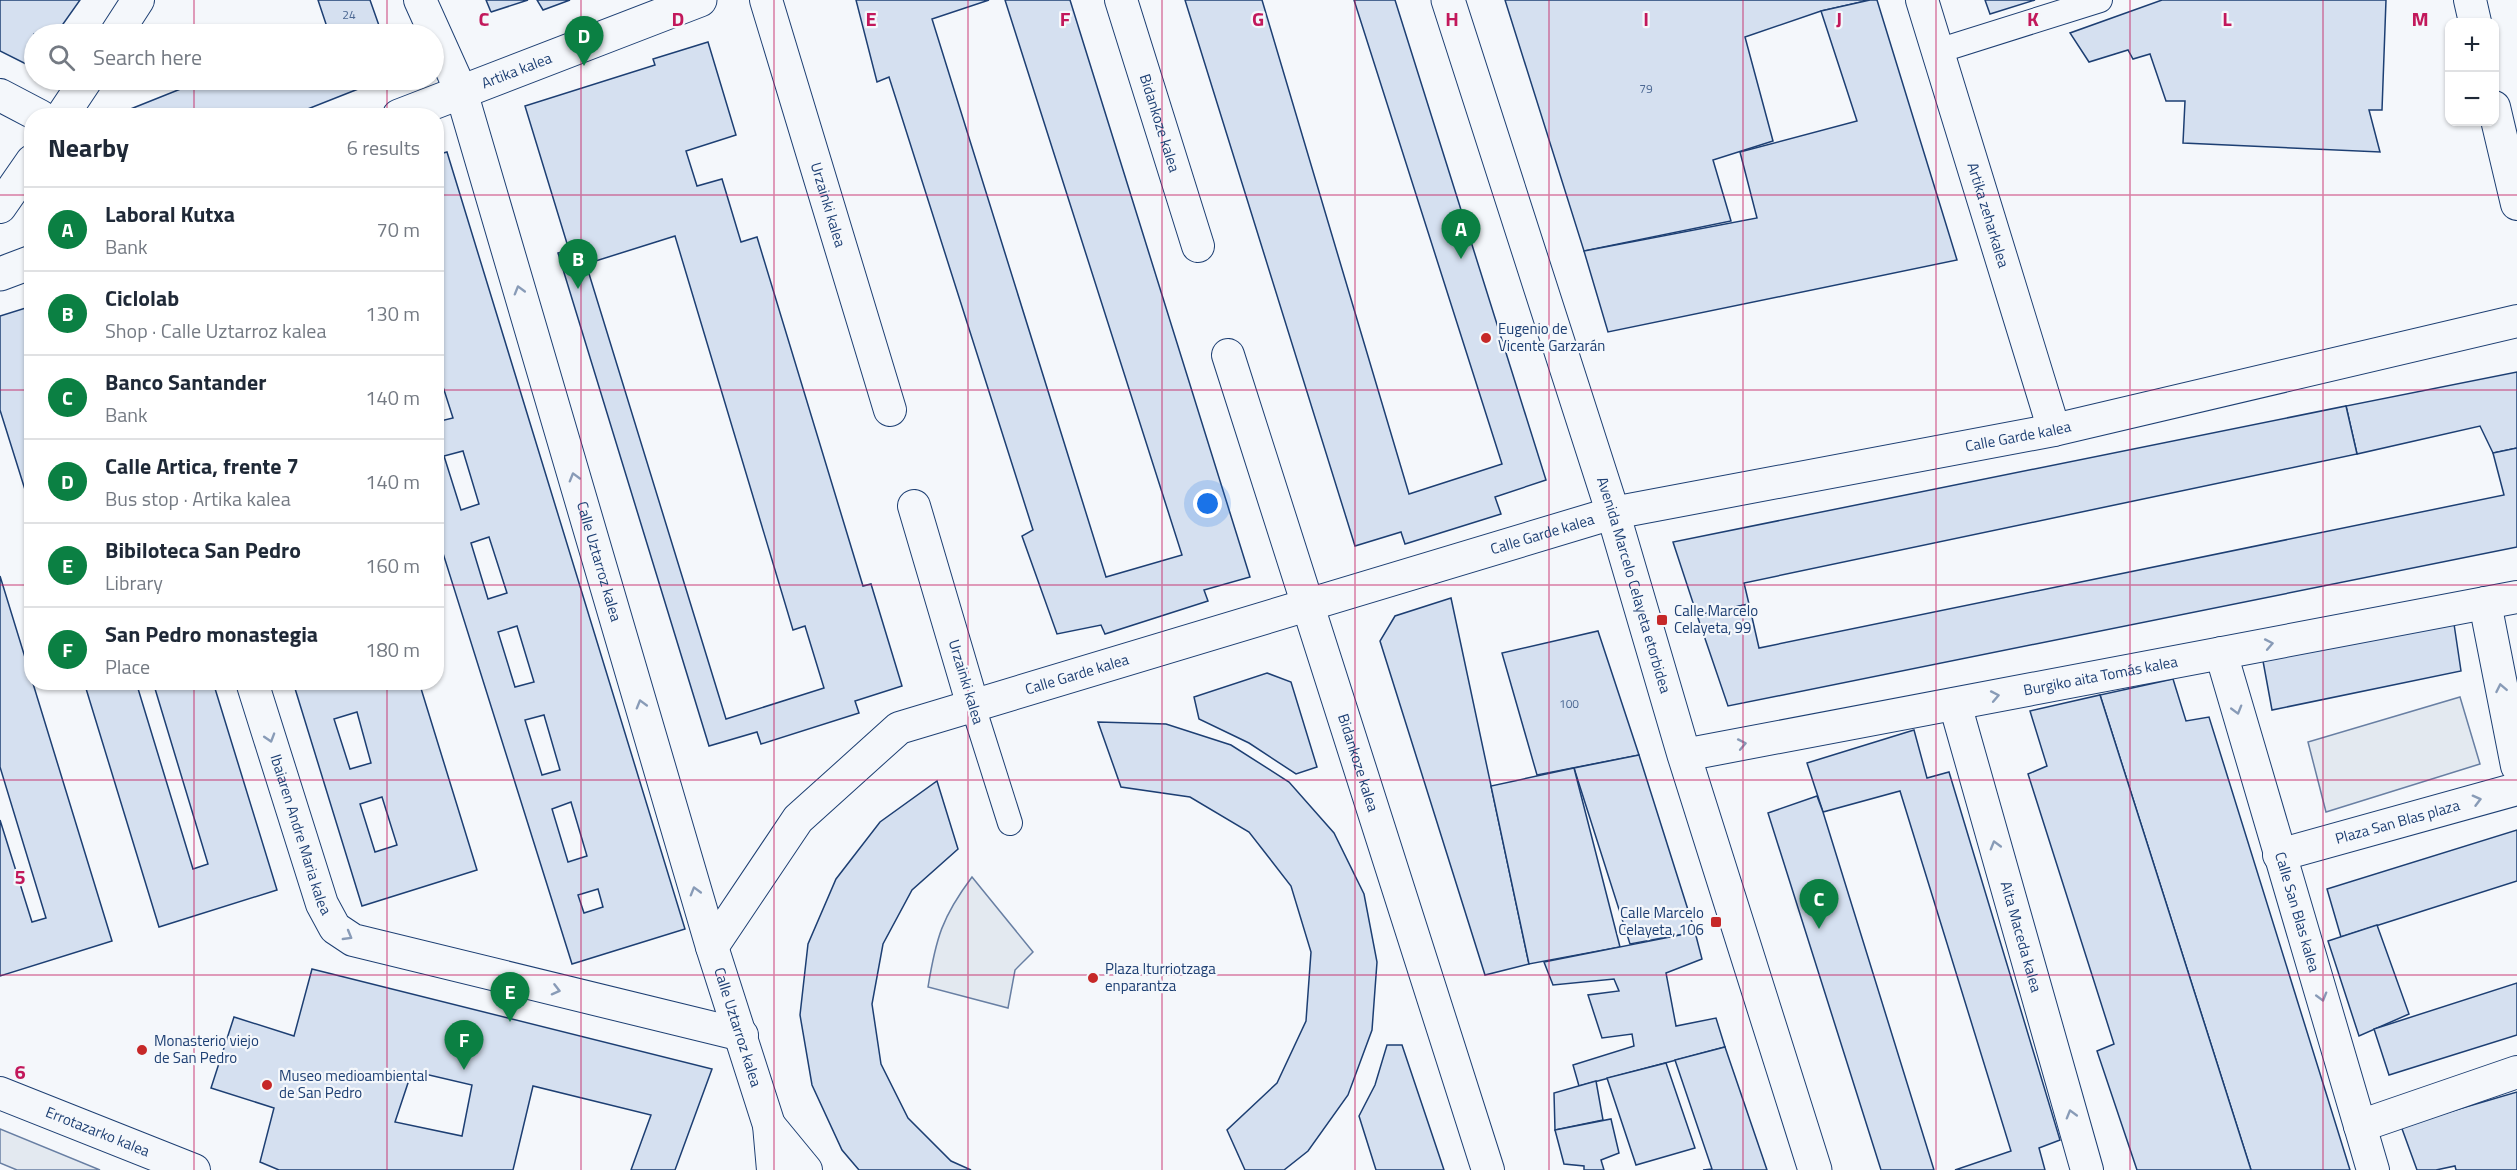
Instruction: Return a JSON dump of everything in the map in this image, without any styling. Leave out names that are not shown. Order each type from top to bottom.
[{"type":"main road","name":"Artika kalea","points":[[419,108],[700,0]]},
{"type":"main road","name":"Avenida Marcelo Celayeta etorbidea","points":[[1448,0],[1613,513],[1684,755],[1815,1170]]},
{"type":"main road","points":[[0,274],[24,265]]},
{"type":"street","points":[[122,24],[138,0]]},
{"type":"street","name":"Calle Uztarroz kalea","points":[[420,0],[431,24]]},
{"type":"street","name":"Urzainki kalea","points":[[766,0],[890,410]]},
{"type":"street","name":"Bidankoze kalea","points":[[1121,0],[1198,246]]},
{"type":"street","name":"Artika zeharkalea","points":[[1922,0],[2054,430]]},
{"type":"street","points":[[1938,51],[2100,0]]},
{"type":"street","points":[[2470,0],[2474,18]]},
{"type":"street","name":"Calle Uztarroz kalea","points":[[444,53],[461,91],[712,947],[769,1125],[773,1170]]},
{"type":"street","points":[[67,108],[79,90]]},
{"type":"street","points":[[0,95],[25,108]]},
{"type":"street","points":[[2499,126],[2517,204]]},
{"type":"street","points":[[0,207],[24,172]]},
{"type":"street","name":"Calle Garde kalea","points":[[712,947],[798,819],[899,728],[1613,513],[2054,430],[2517,321]]},
{"type":"street","name":"Bidankoze kalea","points":[[1228,355],[1488,1170]]},
{"type":"street","name":"Urzainki kalea","points":[[914,506],[1010,823]]},
{"type":"street","name":"Burgiko aita Tomás kalea","points":[[1684,755],[2517,597]]},
{"type":"street","points":[[2485,603],[2517,766]]},
{"type":"street","name":"Calle San Blas kalea","points":[[2221,653],[2373,1170]]},
{"type":"street","name":"Ibaiaren Andre Maria kalea","points":[[255,690],[319,895],[335,928],[353,940],[742,1035]]},
{"type":"street","name":"Aita Maceda kalea","points":[[1955,704],[2087,1170]]},
{"type":"street","name":"Plaza San Blas plaza","points":[[2279,855],[2517,789]]},
{"type":"street","points":[[2360,1126],[2517,1072]]},
{"type":"street","name":"Errotazarko kalea","points":[[0,1093],[194,1170]]},
{"type":"street","name":"Calle Uztarroz kalea","points":[[769,1125],[806,1170]]},
{"type":"shaded area","points":[[2460,697],[2480,764],[2326,812],[2308,742]]},
{"type":"shaded area","points":[[972,877],[1033,952],[1015,970],[1008,1008],[928,987],[934,955],[947,916]]},
{"type":"shaded area","points":[[0,1129],[100,1170],[17,1170],[0,1163]]},
{"type":"building","points":[[0,0],[80,0],[63,24],[24,24],[24,63],[0,51]]},
{"type":"building","points":[[318,0],[370,0],[378,24],[326,24]]},
{"type":"building","points":[[486,0],[528,0],[491,12]]},
{"type":"building","points":[[537,0],[570,0],[543,10]]},
{"type":"building","points":[[856,0],[989,0],[932,19],[1106,577],[1182,555],[1005,0],[1070,0],[1250,577],[1204,590],[1208,601],[1105,634],[1101,625],[1057,634],[1022,536],[1033,530],[889,77],[877,82]]},
{"type":"building","points":[[1185,0],[1262,0],[1409,494],[1502,464],[1354,0],[1395,0],[1546,480],[1495,497],[1501,514],[1405,544],[1401,532],[1355,546]]},
{"type":"building","points":[[1505,0],[1870,0],[1821,11],[1745,37],[1773,141],[1713,160],[1731,221],[1584,251]]},
{"type":"building","points":[[1877,0],[1957,260],[1608,332],[1584,251],[1757,218],[1740,152],[1857,121],[1821,11]]},
{"type":"building","points":[[1985,0],[2035,0],[1990,14]]},
{"type":"building","points":[[2162,0],[2386,0],[2382,110],[2369,110],[2380,152],[2183,143],[2185,101],[2166,101],[2150,54],[2133,59],[2128,50],[2089,62],[2070,33]]},
{"type":"building","points":[[708,42],[736,135],[686,151],[697,186],[722,179],[741,242],[757,237],[863,586],[871,584],[902,686],[855,701],[859,713],[761,744],[757,732],[709,746],[558,253],[569,250],[525,106],[655,65],[653,59]],"holes":[[[675,236],[793,630],[805,626],[824,688],[726,719],[586,264]]]},
{"type":"building","points":[[178,90],[356,90],[310,108],[133,108]]},
{"type":"building","points":[[447,152],[685,929],[572,964],[444,556],[444,456],[444,420],[453,418],[444,390],[444,153]],"holes":[[[463,451],[479,504],[461,510],[444,456]],[[489,537],[507,593],[488,599],[471,543]],[[517,626],[534,682],[515,687],[498,632]],[[544,715],[560,770],[542,775],[525,720]],[[571,802],[587,856],[568,862],[552,809]],[[598,889],[603,907],[584,913],[578,895]]]},
{"type":"building","points":[[24,308],[24,486],[0,410],[0,316]]},
{"type":"building","points":[[2517,372],[2517,448],[2493,453],[2480,426],[2357,454],[2346,406]]},
{"type":"building","points":[[2346,406],[2357,454],[1744,583],[1749,604],[1697,615],[1673,542]]},
{"type":"building","points":[[2517,448],[2517,547],[1728,706],[1697,615],[1749,604],[1759,648],[2504,495],[2493,453]]},
{"type":"building","points":[[0,576],[24,654],[24,690],[35,690],[112,941],[0,976],[0,820],[32,922],[46,918],[0,767]]},
{"type":"building","points":[[1451,598],[1529,964],[1485,975],[1380,641],[1395,616]]},
{"type":"building","points":[[2454,624],[2461,671],[2272,710],[2263,661]]},
{"type":"building","points":[[1598,631],[1639,755],[1537,775],[1502,653]]},
{"type":"building","points":[[1267,673],[1291,682],[1317,767],[1296,774],[1249,743],[1199,719],[1194,697]]},
{"type":"building","points":[[2173,679],[2186,721],[2209,717],[2350,1170],[2251,1170],[2100,695]]},
{"type":"building","points":[[86,690],[138,690],[193,869],[208,864],[155,690],[215,690],[277,890],[159,927]]},
{"type":"building","points":[[295,690],[421,690],[477,870],[362,906]],"holes":[[[357,712],[371,763],[350,769],[334,719]],[[382,797],[397,845],[375,852],[360,804]]]},
{"type":"building","points":[[2100,695],[2251,1170],[2137,1170],[2097,1051],[2114,1044],[2028,774],[2047,766],[2030,711]]},
{"type":"building","points":[[1098,722],[1166,724],[1231,745],[1289,782],[1334,833],[1364,894],[1377,962],[1372,1030],[1348,1095],[1308,1151],[1284,1170],[1245,1170],[1227,1130],[1277,1083],[1306,1021],[1311,952],[1291,886],[1249,832],[1190,797],[1121,787]]},
{"type":"building","points":[[1914,730],[1927,778],[1949,772],[2060,1140],[2039,1148],[2045,1170],[1955,1170],[2011,1151],[1900,791],[1823,812],[1807,763]]},
{"type":"building","points":[[1639,755],[1695,932],[1630,944],[1574,768]]},
{"type":"building","points":[[1574,768],[1620,947],[1529,964],[1491,786]]},
{"type":"building","points":[[937,781],[958,849],[912,890],[883,944],[872,1004],[881,1064],[908,1118],[951,1161],[971,1170],[859,1170],[842,1150],[812,1085],[800,1015],[808,944],[836,879],[880,822]]},
{"type":"building","points":[[1817,796],[1934,1170],[1881,1170],[1768,813]]},
{"type":"building","points":[[2517,830],[2517,881],[2341,937],[2327,889]]},
{"type":"building","points":[[2377,925],[2409,1014],[2359,1036],[2328,941]]},
{"type":"building","points":[[1695,932],[1702,959],[1666,973],[1676,1026],[1716,1018],[1725,1047],[1579,1086],[1573,1065],[1634,1046],[1632,1034],[1602,1038],[1588,995],[1619,991],[1614,979],[1553,985],[1544,962]]},
{"type":"building","points":[[312,969],[712,1069],[675,1170],[631,1170],[651,1115],[533,1086],[513,1170],[279,1170],[260,1162],[274,1108],[211,1088],[234,1017],[294,1036]],"holes":[[[412,1071],[472,1085],[462,1136],[395,1122]]]},
{"type":"building","points":[[2517,983],[2517,1035],[2389,1075],[2374,1029]]},
{"type":"building","points":[[1387,1045],[1402,1045],[1444,1170],[1376,1170],[1359,1116],[1375,1085]]},
{"type":"building","points":[[1725,1047],[1767,1170],[1703,1170],[1712,1169],[1675,1060]]},
{"type":"building","points":[[1666,1063],[1695,1148],[1636,1165],[1607,1078]]},
{"type":"building","points":[[1596,1081],[1603,1120],[1555,1130],[1554,1093]]},
{"type":"building","points":[[2517,1092],[2517,1170],[2456,1170],[2455,1166],[2436,1170],[2417,1170],[2401,1126]]},
{"type":"building","points":[[1611,1119],[1619,1153],[1601,1160],[1604,1170],[1584,1170],[1584,1166],[1564,1164],[1555,1130]]},
{"type":"place","name":"Calle Artica, frente 7","points":[[584,66]]},
{"type":"place","name":"Laboral Kutxa","points":[[1461,259]]},
{"type":"place","name":"Ciclolab","points":[[578,289]]},
{"type":"place","name":"Eugenio de Vicente Garzarán","points":[[1486,338]]},
{"type":"place","name":"Calle Marcelo Celayeta, 99","points":[[1662,620]]},
{"type":"place","name":"Calle Marcelo Celayeta, 106","points":[[1716,922]]},
{"type":"place","name":"Banco Santander","points":[[1819,929]]},
{"type":"place","name":"Plaza Iturriotzaga enparantza","points":[[1093,978]]},
{"type":"place","name":"Bibiloteca San Pedro","points":[[510,1022]]},
{"type":"place","name":"Monasterio viejo de San Pedro","points":[[142,1050]]},
{"type":"place","name":"San Pedro monastegia","points":[[464,1070]]},
{"type":"place","name":"Museo medioambiental de San Pedro","points":[[267,1085]]}]
